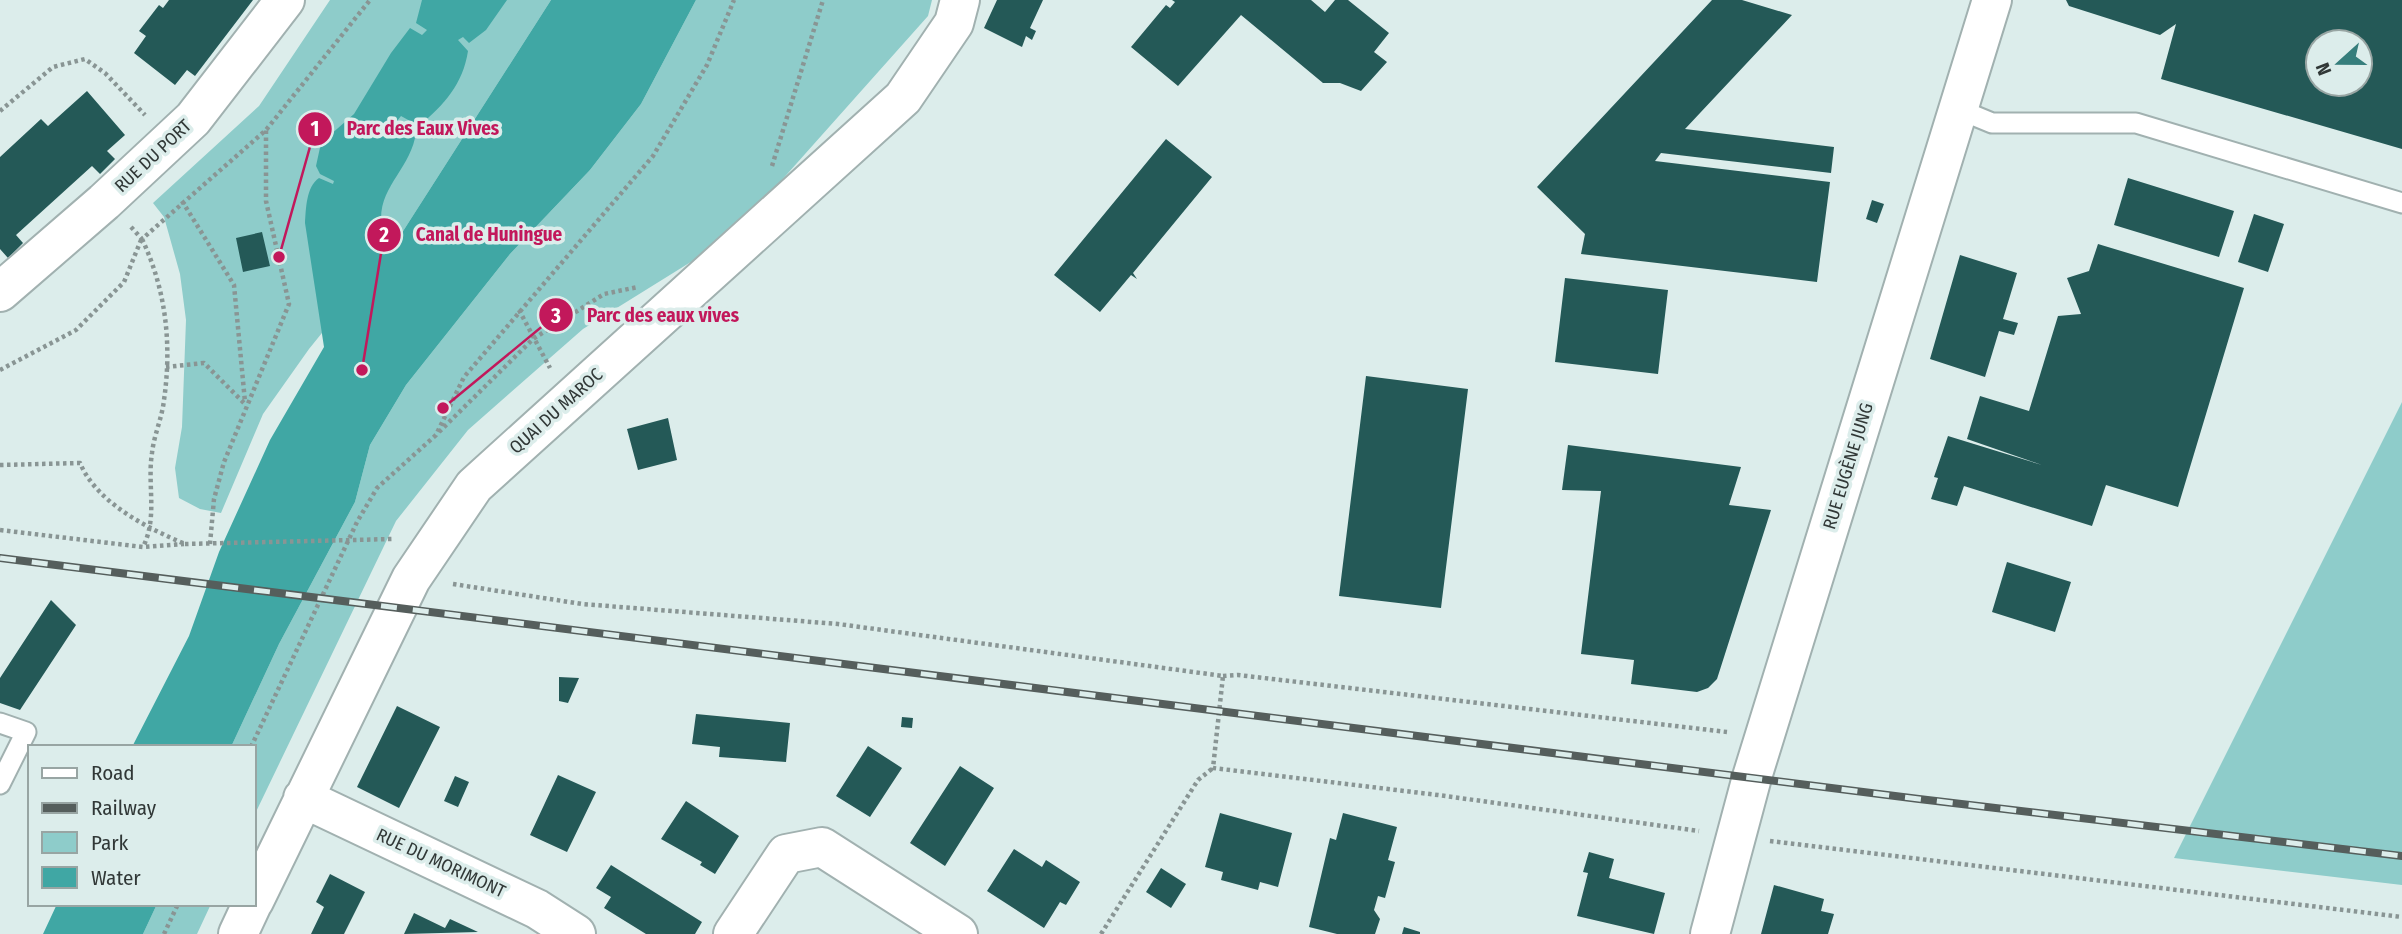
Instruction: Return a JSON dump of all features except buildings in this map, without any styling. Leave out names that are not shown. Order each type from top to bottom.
[{"type":"street","name":"RUE DU PORT","points":[[0,292],[104,202],[193,119],[285,0]]},
{"type":"street","name":"QUAI DU MAROC","points":[[256,896],[411,579],[474,486],[904,98],[954,23],[960,0]]},
{"type":"street","name":"RUE EUGÈNE JUNG","points":[[1710,934],[1756,764],[1992,0]]},
{"type":"street","name":"RUE DU MORIMONT","points":[[303,798],[537,909],[576,934]]},
{"type":"street","points":[[733,934],[786,853],[822,847],[958,934]]},
{"type":"street","name":"QUAI DU MAROC","points":[[238,934],[251,906]]},
{"type":"lane","points":[[1958,109],[1992,123],[2136,123],[2402,203]]},
{"type":"lane","points":[[0,723],[26,732],[0,784]]},
{"type":"path","points":[[0,370],[76,330],[124,282],[142,239],[182,201],[266,130],[370,0]]},
{"type":"path","points":[[436,435],[464,377],[653,156],[707,65],[734,0]]},
{"type":"path","points":[[769,177],[823,0]]},
{"type":"path","points":[[0,111],[53,67],[85,59],[105,73],[170,141]]},
{"type":"path","points":[[210,544],[214,499],[245,405],[289,304],[266,201],[266,130]]},
{"type":"path","points":[[182,201],[234,285],[245,405]]},
{"type":"path","points":[[104,202],[142,239],[157,271],[167,322],[164,400],[152,453],[152,530],[143,547]]},
{"type":"path","points":[[252,745],[356,522],[377,488],[436,435],[533,340],[604,294],[650,285]]},
{"type":"path","points":[[519,310],[533,340],[553,372]]},
{"type":"path","points":[[166,367],[204,363],[245,405]]},
{"type":"path","points":[[0,465],[80,463],[87,479],[152,530],[185,544]]},
{"type":"path","points":[[0,530],[143,547],[393,539]]},
{"type":"path","points":[[411,579],[582,604],[838,624],[1223,676],[1238,675],[1732,732]]},
{"type":"path","points":[[1101,934],[1198,780],[1213,768],[1223,676]]},
{"type":"path","points":[[1213,768],[1438,794],[1737,837],[2402,917]]},
{"type":"path","points":[[164,934],[177,906]]},
{"type":"green space","points":[[330,0],[551,0],[398,239],[309,349],[263,414],[221,513],[200,509],[179,498],[175,468],[182,427],[186,320],[180,274],[164,217],[153,203],[259,106]]},
{"type":"green space","points":[[696,0],[932,0],[928,16],[731,237],[583,329],[468,430],[396,521],[256,812],[256,745],[232,745],[279,644],[355,502],[370,445],[406,385],[510,254],[590,170],[641,104]]},
{"type":"green space","points":[[2402,402],[2402,885],[2174,858]]},
{"type":"green space","points":[[156,906],[210,906],[197,934],[143,934]]},
{"type":"water","points":[[422,0],[507,0],[486,30],[469,43],[463,37],[458,40],[468,51],[462,74],[444,102],[419,126],[401,116],[397,121],[416,132],[413,146],[382,207],[384,237],[398,239],[551,0],[696,0],[641,104],[590,170],[510,254],[406,385],[370,445],[355,502],[279,644],[232,745],[133,745],[189,636],[219,552],[270,440],[324,347],[305,223],[311,187],[319,178],[333,184],[334,181],[320,174],[316,166],[321,143],[354,114],[391,53],[410,28],[422,35],[427,30],[416,23]]},
{"type":"water","points":[[56,906],[156,906],[143,934],[43,934]]},
{"type":"railway","points":[[0,558],[1919,799],[2402,856]]},
{"type":"place","name":"Parc des Eaux Vives","points":[[279,257]]},
{"type":"place","name":"Canal de Huningue","points":[[362,370]]},
{"type":"place","name":"Parc des eaux vives","points":[[443,408]]}]
